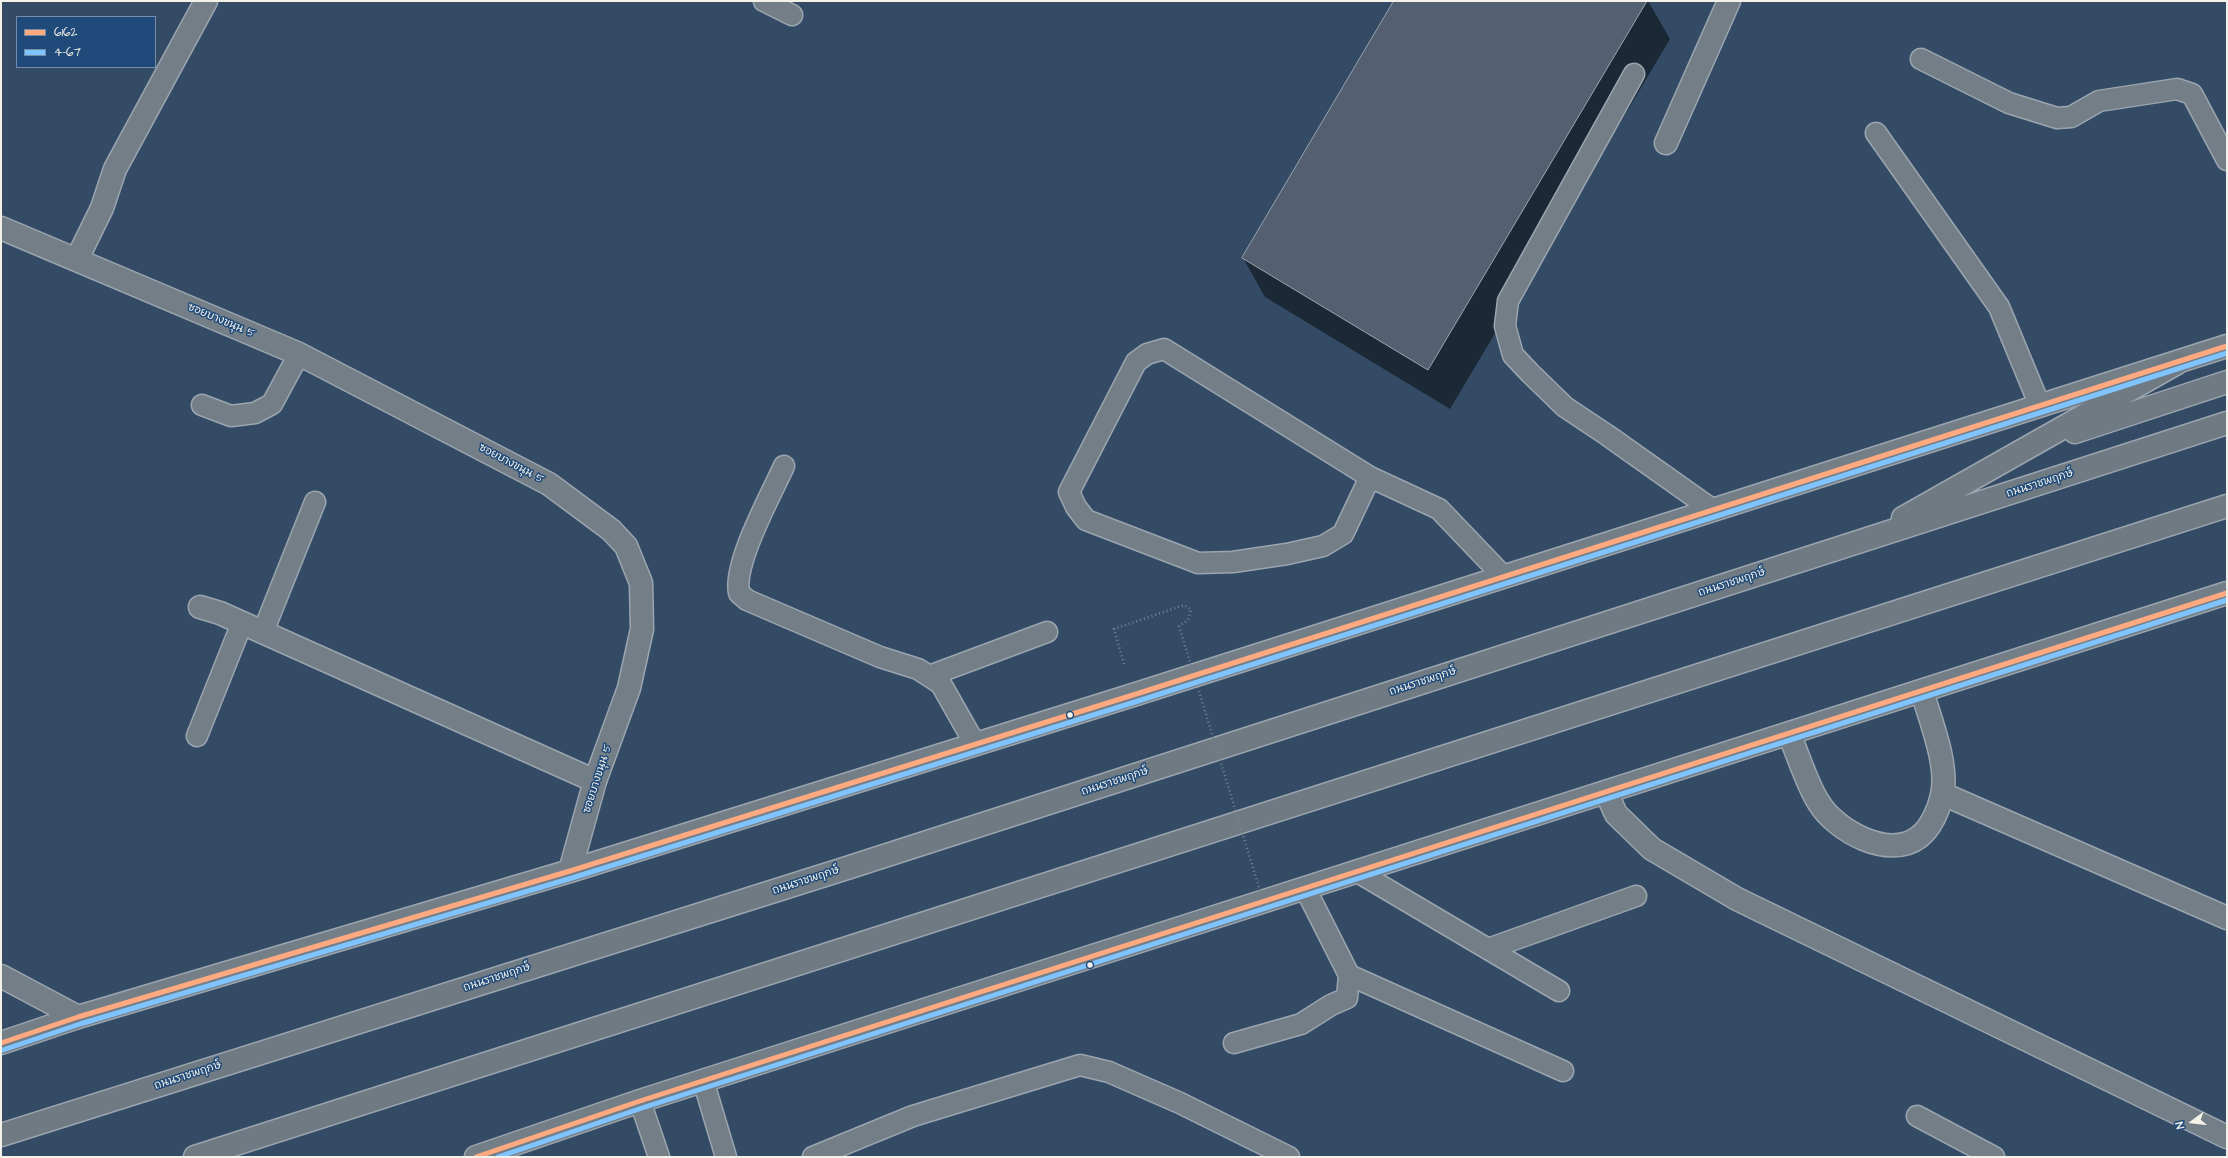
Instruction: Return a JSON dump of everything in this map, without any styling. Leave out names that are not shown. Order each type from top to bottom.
[{"type":"main road","points":[[77,259],[102,208],[115,169],[206,1]]},
{"type":"main road","points":[[1666,142],[1729,1]]},
{"type":"main road","name":"ซอยบางขนุน 5","points":[[1,228],[300,354],[549,484],[611,530],[626,546],[641,583],[642,629],[629,688],[595,781],[570,871]]},
{"type":"main road","points":[[1,1043],[78,1017],[570,871],[1504,577],[2178,363],[2227,346]]},
{"type":"main road","points":[[1862,541],[2178,363]]},
{"type":"main road","points":[[2028,447],[2227,382]]},
{"type":"main road","name":"ถนนราชพฤกษ์","points":[[1,1135],[847,868],[2227,423]]},
{"type":"main road","points":[[195,1157],[2227,506]]},
{"type":"main road","points":[[476,1157],[703,1080],[2227,593]]},
{"type":"main road","points":[[200,607],[263,632],[595,781]]},
{"type":"main road","points":[[1788,734],[1819,803],[1837,824],[1879,845],[1898,845],[1919,837],[1932,820],[1943,794],[1943,765],[1922,691]]},
{"type":"main road","points":[[1606,792],[1616,814],[1652,850],[1737,899],[2227,1137]]},
{"type":"main road","points":[[1943,794],[2227,918]]},
{"type":"main road","points":[[1,976],[78,1017]]},
{"type":"lane","points":[[764,1],[792,15]]},
{"type":"lane","points":[[1921,60],[2009,103],[2057,118],[2072,117],[2099,101],[2177,89],[2192,94],[2227,160]]},
{"type":"lane","points":[[1634,74],[1508,301],[1505,326],[1513,355],[1565,407],[1608,435],[1713,510]]},
{"type":"lane","points":[[1876,133],[1999,307],[2040,406]]},
{"type":"lane","points":[[1370,477],[1343,534],[1323,546],[1287,554],[1233,562],[1198,562],[1086,520],[1076,507],[1069,492],[1136,362],[1147,354],[1164,350],[1370,477],[1439,508],[1504,577]]},
{"type":"lane","points":[[202,405],[231,416],[255,413],[272,404],[300,354]]},
{"type":"lane","points":[[784,466],[744,556],[737,583],[739,593],[747,600],[880,657],[918,670],[929,676],[941,684],[975,744]]},
{"type":"lane","points":[[263,632],[315,502]]},
{"type":"lane","points":[[197,736],[242,623]]},
{"type":"lane","points":[[929,676],[1047,632]]},
{"type":"lane","points":[[1356,871],[1559,991]]},
{"type":"lane","points":[[1234,1043],[1301,1024],[1331,1005],[1347,998],[1349,975],[1305,888]]},
{"type":"lane","points":[[1488,949],[1636,896]]},
{"type":"lane","points":[[1349,975],[1563,1071]]},
{"type":"lane","points":[[813,1157],[913,1116],[1080,1065],[1108,1072],[1180,1103],[1289,1157]]},
{"type":"lane","points":[[703,1080],[726,1157]]},
{"type":"lane","points":[[640,1101],[659,1157]]},
{"type":"lane","points":[[1917,1116],[1994,1157]]},
{"type":"path","points":[[1114,629],[1184,605],[1191,610],[1188,620],[1179,626],[1265,907]]},
{"type":"building","points":[[1394,1],[1647,1],[1428,370],[1242,258]]},
{"type":"transit line","name":"6162","points":[[1,1043],[78,1017],[570,871],[1133,695],[2227,346]]},
{"type":"transit line","name":"4-67","points":[[3,1050],[80,1024],[572,878],[1135,702],[2227,353]]},
{"type":"transit line","name":"6162","points":[[476,1157],[640,1101],[2227,593]]},
{"type":"transit line","name":"4-67","points":[[498,1157],[642,1108],[2227,600]]}]
